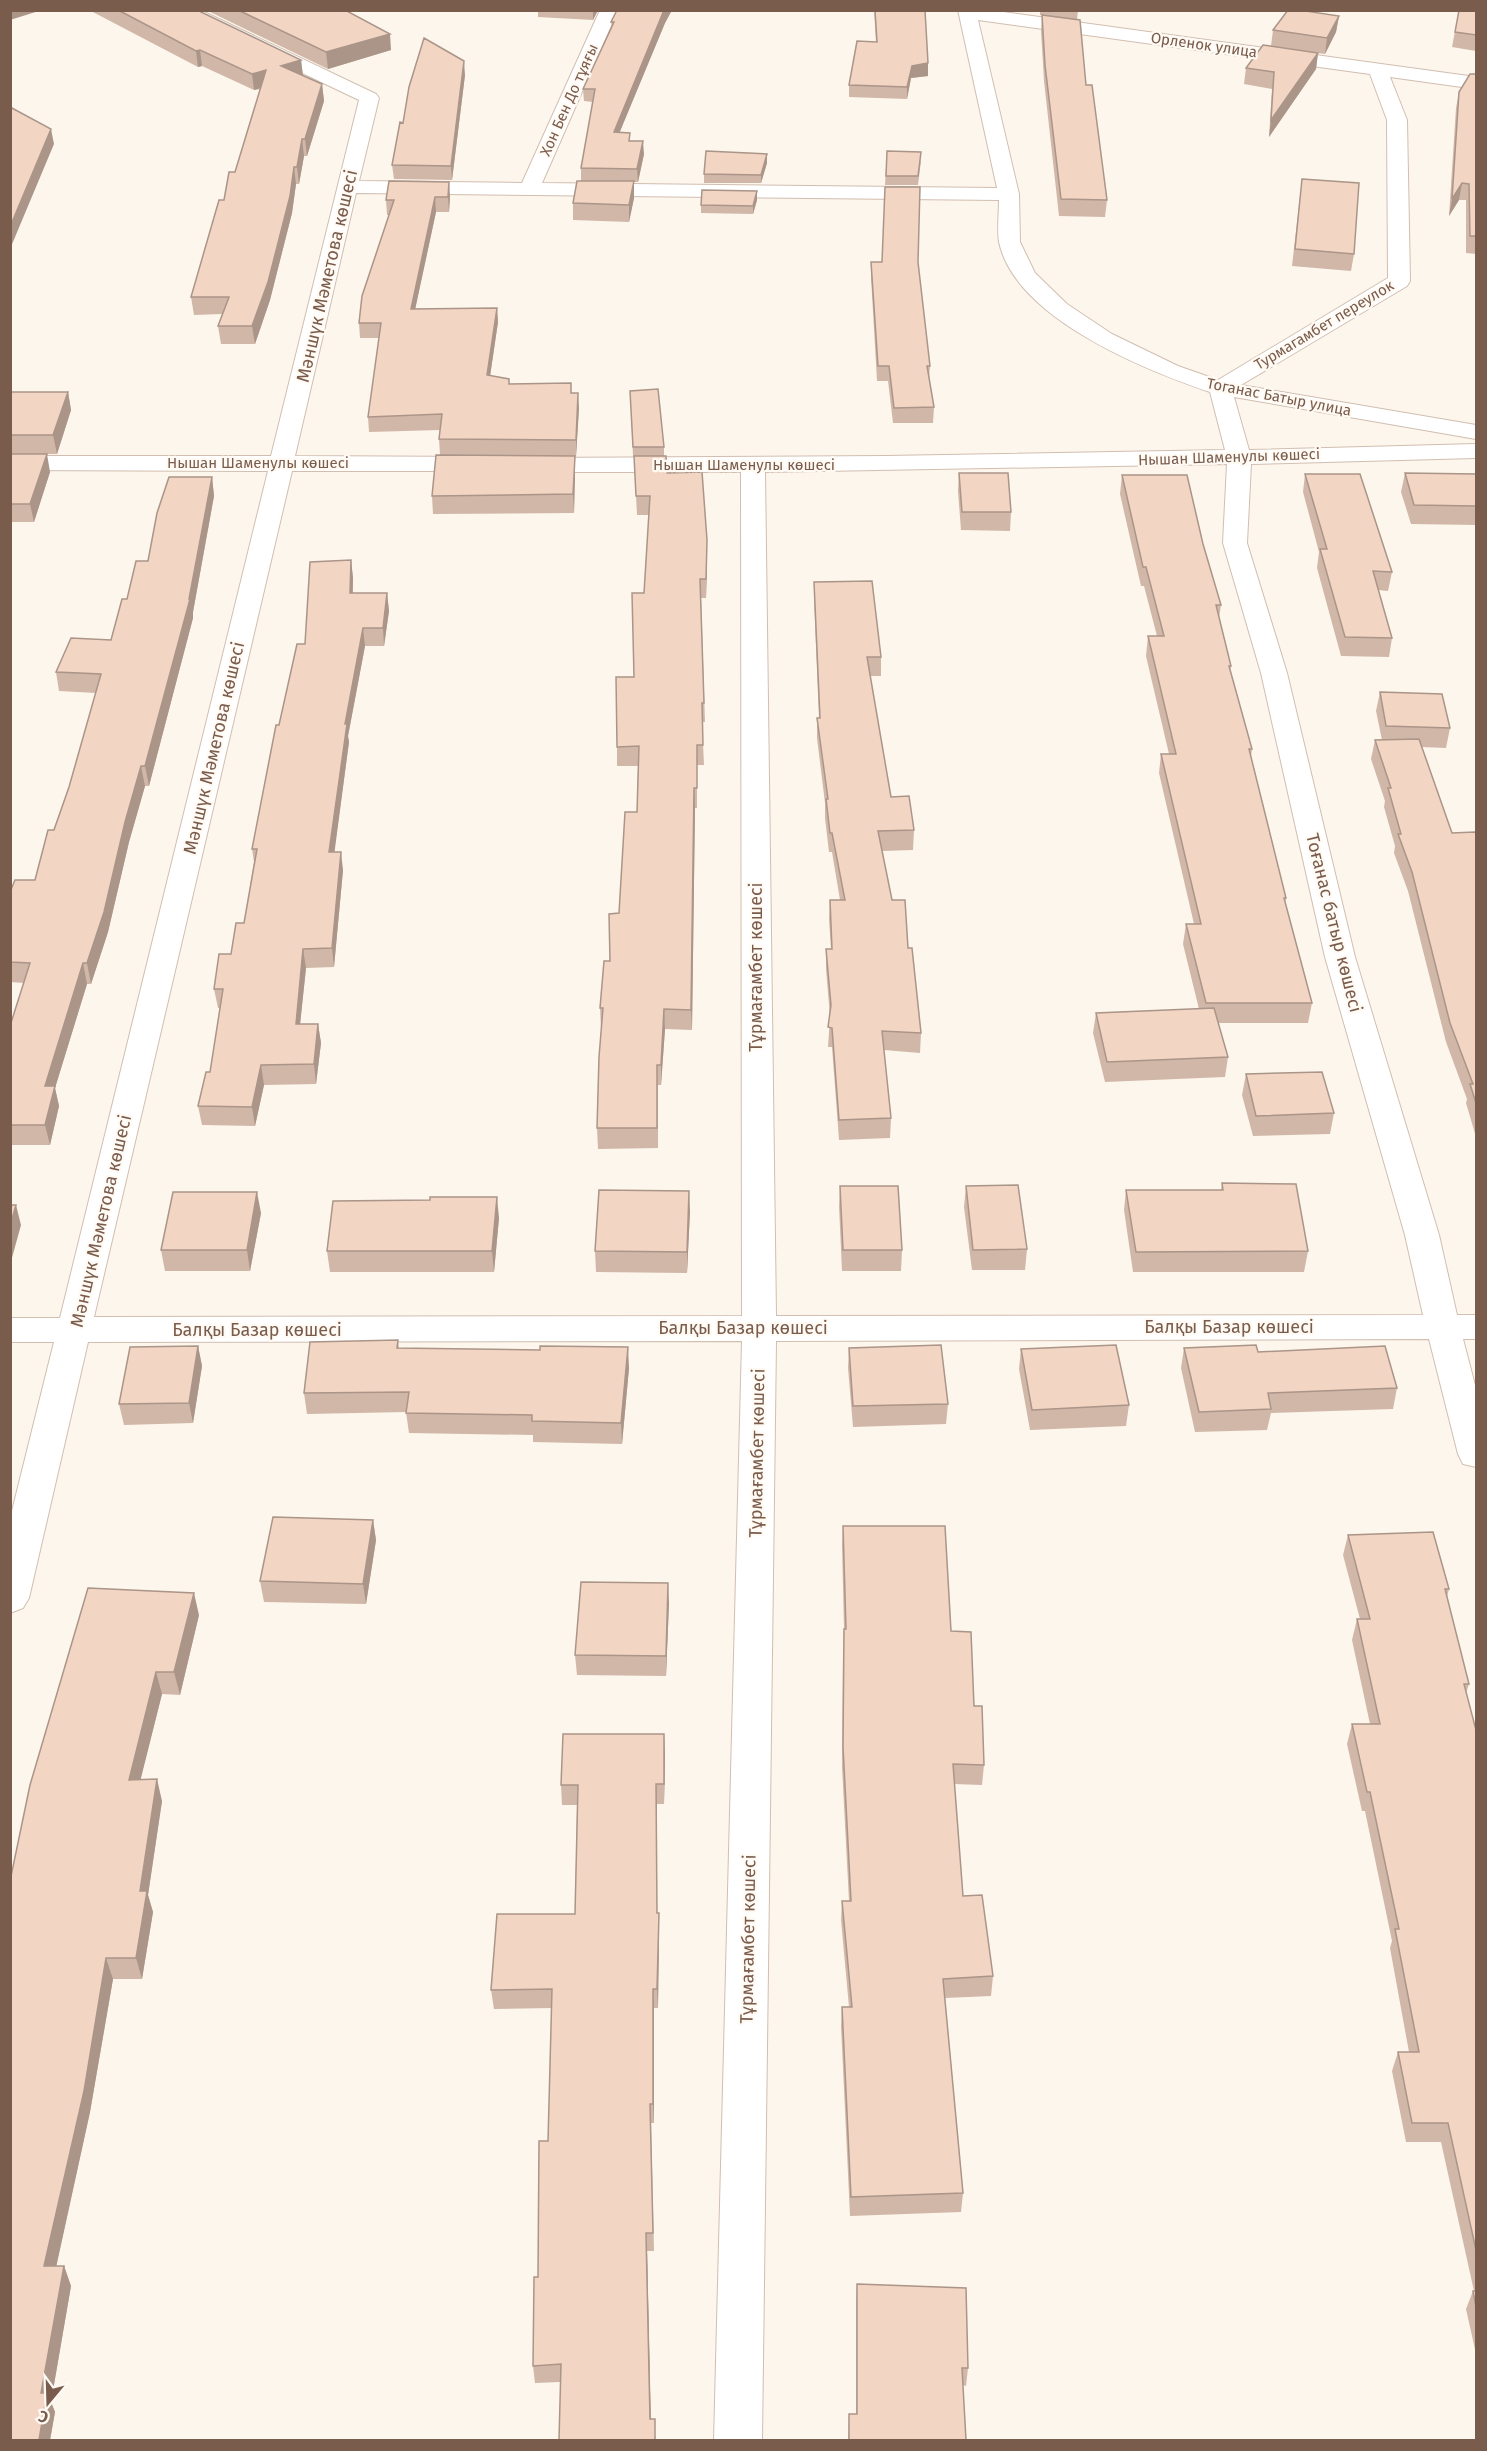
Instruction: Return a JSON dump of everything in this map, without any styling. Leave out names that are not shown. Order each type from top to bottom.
[{"type":"street","name":"Мәншүк Мәметова көшесі","points":[[10,1598],[369,98],[184,10]]},
{"type":"street","name":"Хон Бен До тұяғы","points":[[529,189],[609,10]]},
{"type":"street","name":"Орленок улица","points":[[967,12],[1476,83]]},
{"type":"street","name":"Тоганас Батыр улица","points":[[967,12],[1009,194],[1010,242],[1025,276],[1059,309],[1104,339],[1170,371],[1220,388],[1476,432]]},
{"type":"street","name":"Турмагамбет переулок","points":[[1220,388],[1400,281],[1396,120],[1378,69]]},
{"type":"street","points":[[348,187],[1009,194]]},
{"type":"street","name":"Тоғанас батыр көшесі","points":[[1220,388],[1239,457],[1235,543],[1274,673],[1340,957],[1422,1235],[1476,1454]]},
{"type":"street","name":"Нышан Шаменулы көшесі","points":[[10,464],[753,466],[1476,451]]},
{"type":"street","name":"Тұрмағамбет көшесі","points":[[738,2440],[759,1327],[753,466]]},
{"type":"street","name":"Балқы Базар көшесі","points":[[10,1330],[1476,1327]]},
{"type":"building","points":[[118,10],[197,10],[301,60],[281,66],[322,84],[305,139],[302,139],[268,282],[252,326],[218,326],[229,297],[191,297],[219,200],[224,200],[229,172],[235,172],[266,70],[252,74],[200,50],[196,51]]},
{"type":"building","points":[[238,10],[345,10],[390,34],[326,52]]},
{"type":"building","points":[[617,10],[664,10],[614,132],[630,133],[629,141],[643,141],[637,169],[581,168],[595,89],[583,89],[614,22],[611,22]]},
{"type":"building","points":[[875,10],[925,10],[928,63],[912,66],[907,87],[849,85],[857,41],[877,42]]},
{"type":"building","points":[[1288,10],[1339,16],[1327,38],[1273,30]]},
{"type":"building","points":[[1459,10],[1476,10],[1476,35],[1455,32]]},
{"type":"building","points":[[1042,15],[1080,20],[1086,85],[1092,85],[1107,200],[1061,199],[1045,65]]},
{"type":"building","points":[[424,38],[464,61],[451,166],[392,165],[400,122],[403,123],[409,87]]},
{"type":"building","points":[[1263,45],[1318,53],[1271,120],[1274,72],[1246,68]]},
{"type":"building","points":[[1470,74],[1476,74],[1476,236],[1470,236],[1469,184],[1462,183],[1452,199],[1459,92]]},
{"type":"building","points":[[10,107],[51,129],[10,227]]},
{"type":"building","points":[[706,151],[767,154],[761,175],[704,174]]},
{"type":"building","points":[[887,151],[921,152],[918,176],[886,176]]},
{"type":"building","points":[[1302,179],[1359,183],[1354,254],[1295,249]]},
{"type":"building","points":[[389,181],[449,182],[448,197],[435,197],[411,309],[497,308],[487,375],[509,379],[509,384],[571,383],[571,393],[578,393],[576,440],[439,439],[442,414],[368,417],[381,323],[359,323],[362,296],[394,200],[386,200]]},
{"type":"building","points":[[577,181],[634,181],[629,205],[573,203]]},
{"type":"building","points":[[885,187],[920,187],[918,262],[930,366],[927,366],[934,407],[894,408],[889,366],[878,366],[871,262],[882,262]]},
{"type":"building","points":[[702,190],[757,191],[753,206],[701,205]]},
{"type":"building","points":[[658,389],[664,447],[633,447],[630,391]]},
{"type":"building","points":[[11,392],[68,392],[53,435],[10,435]]},
{"type":"building","points":[[10,454],[47,454],[30,504],[10,504]]},
{"type":"building","points":[[436,455],[575,456],[573,494],[432,496]]},
{"type":"building","points":[[634,456],[666,456],[667,473],[702,472],[707,540],[706,579],[700,579],[704,703],[702,703],[703,745],[697,745],[697,788],[694,788],[691,1010],[664,1009],[661,1065],[657,1065],[657,1128],[597,1128],[603,1008],[600,1008],[604,961],[610,961],[609,914],[619,913],[625,812],[637,812],[639,746],[617,747],[616,677],[634,677],[632,593],[644,593],[650,496],[636,496]]},
{"type":"building","points":[[959,473],[1008,473],[1011,512],[962,512]]},
{"type":"building","points":[[1405,473],[1476,474],[1476,506],[1414,505]]},
{"type":"building","points":[[1305,474],[1360,474],[1392,572],[1373,571],[1392,638],[1345,637],[1320,549],[1327,549]]},
{"type":"building","points":[[1122,475],[1187,475],[1203,544],[1221,605],[1216,605],[1231,666],[1229,666],[1252,749],[1249,749],[1286,898],[1284,898],[1312,1003],[1206,1003],[1186,924],[1201,924],[1161,754],[1176,754],[1148,636],[1164,636],[1146,567],[1143,567]]},
{"type":"building","points":[[169,477],[212,477],[190,599],[145,766],[141,766],[125,822],[104,912],[87,963],[83,963],[45,1086],[55,1086],[45,1125],[10,1125],[10,1026],[30,963],[10,962],[10,892],[15,880],[35,880],[48,830],[54,830],[69,787],[101,674],[56,672],[71,638],[111,640],[122,599],[127,599],[136,561],[148,561],[157,513]]},
{"type":"building","points":[[351,560],[350,593],[387,593],[383,628],[363,628],[345,724],[347,724],[329,852],[341,852],[332,948],[303,949],[296,1024],[318,1024],[314,1064],[261,1065],[252,1107],[198,1106],[206,1072],[210,1072],[223,989],[214,989],[219,954],[231,954],[236,923],[244,923],[257,849],[252,849],[276,725],[279,725],[297,644],[305,644],[310,562]]},
{"type":"building","points":[[872,581],[881,657],[867,657],[891,797],[909,796],[914,830],[878,831],[892,900],[905,900],[908,948],[912,948],[921,1033],[882,1031],[891,1118],[839,1120],[832,1028],[828,1027],[831,1005],[826,949],[832,949],[830,900],[845,900],[832,833],[830,833],[826,799],[828,799],[817,718],[820,718],[814,582]]},
{"type":"building","points":[[1380,692],[1442,694],[1450,728],[1386,726]]},
{"type":"building","points":[[1419,739],[1452,833],[1475,832],[1476,834],[1476,1103],[1470,1084],[1473,1084],[1450,1023],[1412,872],[1398,834],[1401,834],[1388,788],[1391,788],[1375,740]]},
{"type":"building","points":[[1214,1008],[1228,1057],[1107,1062],[1096,1013]]},
{"type":"building","points":[[1322,1072],[1334,1113],[1256,1116],[1246,1074]]},
{"type":"building","points":[[1222,1183],[1296,1184],[1308,1251],[1136,1252],[1126,1190],[1223,1190]]},
{"type":"building","points":[[1018,1185],[1027,1249],[973,1250],[966,1186]]},
{"type":"building","points":[[840,1186],[898,1186],[902,1250],[843,1250]]},
{"type":"building","points":[[599,1190],[689,1191],[687,1252],[595,1251]]},
{"type":"building","points":[[173,1192],[257,1192],[247,1250],[161,1250]]},
{"type":"building","points":[[430,1197],[497,1197],[492,1251],[327,1251],[333,1201],[430,1200]]},
{"type":"building","points":[[10,1205],[16,1205],[10,1226]]},
{"type":"building","points":[[398,1340],[397,1348],[540,1350],[540,1346],[628,1347],[621,1423],[532,1421],[532,1415],[406,1413],[409,1392],[304,1393],[310,1342]]},
{"type":"building","points":[[941,1345],[948,1404],[853,1406],[849,1348]]},
{"type":"building","points":[[1116,1345],[1129,1405],[1032,1410],[1021,1349]]},
{"type":"building","points":[[1256,1345],[1258,1352],[1385,1346],[1397,1388],[1268,1393],[1271,1409],[1199,1412],[1184,1348]]},
{"type":"building","points":[[198,1346],[189,1403],[119,1404],[130,1347]]},
{"type":"building","points":[[273,1517],[373,1520],[363,1584],[260,1581]]},
{"type":"building","points":[[843,1526],[945,1526],[951,1631],[971,1632],[974,1706],[982,1706],[984,1765],[953,1764],[963,1896],[982,1895],[993,1976],[943,1979],[963,2193],[851,2197],[842,2007],[852,2007],[842,1901],[851,1901],[843,1747],[844,1629],[846,1629]]},
{"type":"building","points":[[1433,1532],[1449,1589],[1445,1589],[1469,1684],[1464,1684],[1476,1730],[1476,2250],[1448,2123],[1412,2123],[1398,2052],[1419,2052],[1395,1929],[1399,1929],[1370,1792],[1367,1792],[1352,1724],[1380,1724],[1357,1619],[1370,1619],[1348,1535]]},
{"type":"building","points":[[581,1582],[668,1583],[666,1656],[575,1655]]},
{"type":"building","points":[[88,1588],[194,1593],[174,1672],[156,1672],[129,1780],[157,1779],[140,1891],[147,1891],[136,1958],[106,1958],[84,2091],[44,2266],[64,2266],[41,2393],[47,2393],[39,2440],[10,2440],[10,1881],[30,1785]]},
{"type":"building","points":[[563,1734],[664,1734],[664,1784],[656,1784],[657,1913],[659,1913],[657,1989],[653,1989],[653,2104],[650,2104],[653,2233],[646,2233],[650,2419],[655,2419],[655,2440],[559,2440],[561,2364],[533,2366],[534,2277],[538,2277],[539,2141],[548,2141],[552,1989],[491,1990],[497,1914],[575,1914],[578,1785],[561,1785]]},
{"type":"building","points":[[857,2284],[966,2288],[968,2368],[962,2368],[966,2440],[849,2440],[849,2414],[857,2414]]},
{"type":"building","points":[[1473,2291],[1476,2291],[1476,2307]]}]
